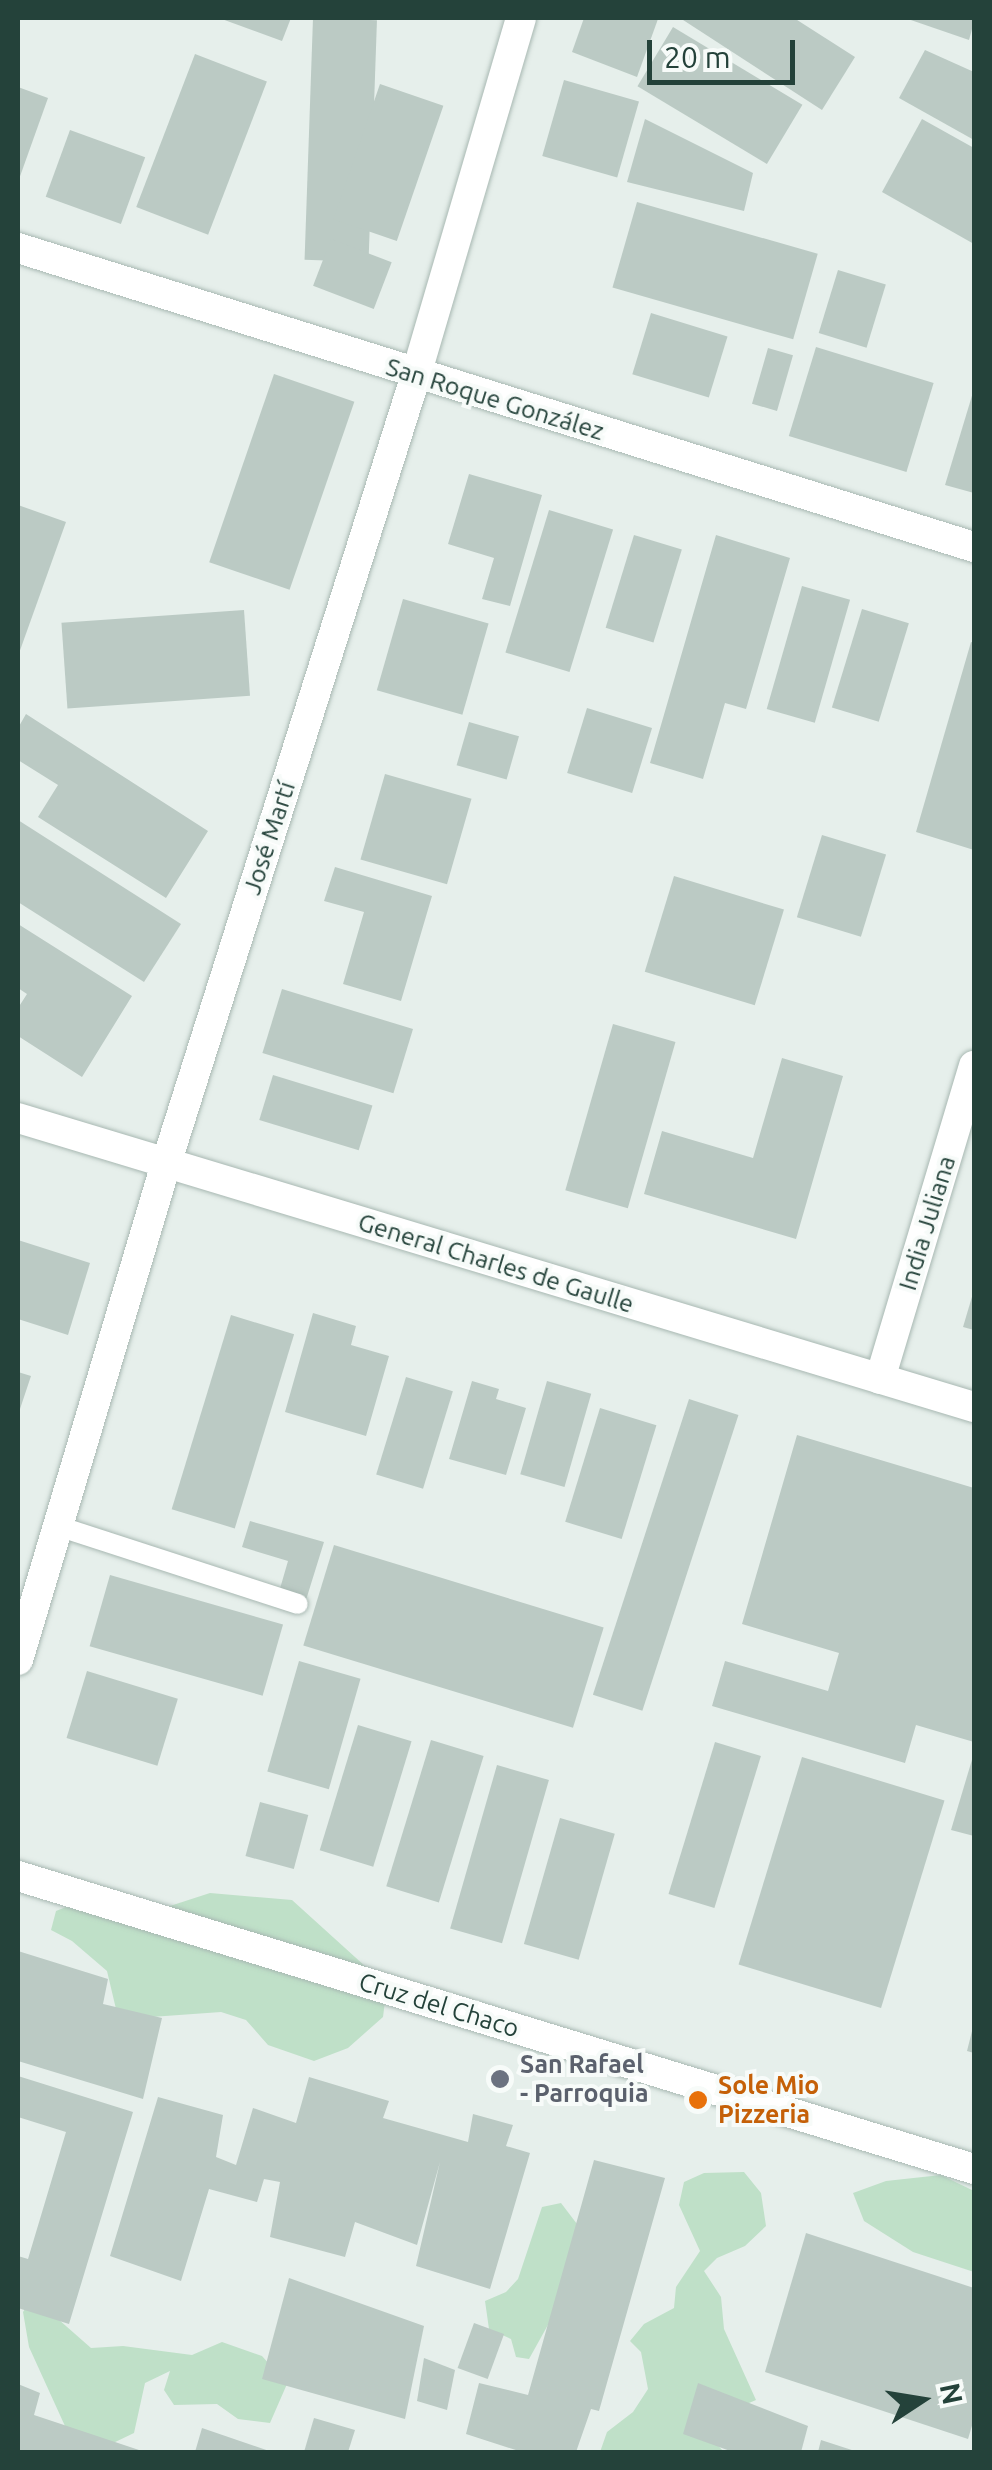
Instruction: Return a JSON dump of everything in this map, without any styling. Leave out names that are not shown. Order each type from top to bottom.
[{"type":"street","name":"José Martí","points":[[18,1660],[166,1164],[416,375],[521,18]]},
{"type":"street","name":"San Roque González","points":[[18,248],[974,546]]},
{"type":"street","name":"India Juliana","points":[[880,1379],[974,1066]]},
{"type":"street","name":"General Charles de Gaulle","points":[[18,1118],[974,1407]]},
{"type":"street","name":"Cruz del Chaco","points":[[18,1876],[974,2169]]},
{"type":"lane","points":[[58,1526],[298,1604]]},
{"type":"green space","points":[[210,1893],[292,1900],[387,1986],[383,2017],[348,2048],[314,2061],[268,2045],[246,2020],[221,2012],[123,2019],[116,2009],[107,1971],[72,1941],[51,1930],[56,1911],[66,1907],[133,1918]]},
{"type":"green space","points":[[744,2172],[761,2193],[766,2226],[745,2246],[717,2258],[704,2271],[721,2297],[724,2329],[756,2400],[721,2415],[711,2438],[724,2452],[600,2452],[607,2432],[633,2412],[648,2389],[641,2352],[630,2341],[644,2324],[674,2308],[676,2287],[700,2251],[679,2205],[684,2182],[704,2173]]},
{"type":"green space","points":[[941,2175],[974,2191],[974,2272],[913,2252],[864,2221],[853,2193],[886,2181]]},
{"type":"green space","points":[[561,2203],[577,2224],[559,2305],[529,2359],[516,2357],[511,2339],[489,2329],[485,2301],[506,2292],[518,2279],[542,2207]]},
{"type":"green space","points":[[33,2297],[91,2348],[123,2346],[192,2355],[222,2342],[262,2356],[287,2384],[270,2423],[238,2419],[217,2404],[174,2405],[164,2390],[170,2371],[145,2383],[134,2433],[111,2444],[75,2448],[29,2347],[23,2312]]},
{"type":"building","points":[[219,18],[291,18],[282,41]]},
{"type":"building","points":[[313,18],[377,20],[369,262],[305,260]]},
{"type":"building","points":[[584,18],[658,19],[637,77],[572,52]]},
{"type":"building","points":[[680,18],[794,18],[855,57],[822,110]]},
{"type":"building","points":[[905,18],[974,18],[974,22],[969,40]]},
{"type":"building","points":[[673,27],[802,105],[767,164],[637,86]]},
{"type":"building","points":[[925,50],[974,72],[974,140],[899,98]]},
{"type":"building","points":[[195,54],[267,82],[208,235],[136,207]]},
{"type":"building","points":[[564,80],[639,101],[617,177],[542,156]]},
{"type":"building","points":[[380,84],[443,106],[397,241],[333,219]]},
{"type":"building","points":[[18,87],[48,98],[18,182]]},
{"type":"building","points":[[645,119],[753,173],[744,211],[627,182]]},
{"type":"building","points":[[922,119],[974,148],[974,244],[882,192]]},
{"type":"building","points":[[70,130],[145,157],[121,224],[46,197]]},
{"type":"building","points":[[637,202],[818,254],[793,339],[612,288]]},
{"type":"building","points":[[331,239],[392,262],[374,309],[313,286]]},
{"type":"building","points":[[838,270],[886,285],[867,348],[819,333]]},
{"type":"building","points":[[651,313],[728,336],[709,398],[632,374]]},
{"type":"building","points":[[816,347],[934,383],[906,472],[789,436]]},
{"type":"building","points":[[768,348],[793,355],[777,411],[752,404]]},
{"type":"building","points":[[274,374],[354,402],[290,590],[209,562]]},
{"type":"building","points":[[974,389],[974,493],[945,485]]},
{"type":"building","points":[[469,474],[542,495],[510,606],[482,599],[494,558],[448,544]]},
{"type":"building","points":[[18,505],[66,522],[18,656]]},
{"type":"building","points":[[549,510],[613,530],[570,672],[505,652]]},
{"type":"building","points":[[634,535],[682,550],[653,642],[606,628]]},
{"type":"building","points":[[716,535],[790,558],[746,709],[725,703],[703,779],[650,763]]},
{"type":"building","points":[[802,586],[850,600],[815,723],[767,709]]},
{"type":"building","points":[[403,599],[489,624],[462,715],[377,690]]},
{"type":"building","points":[[862,609],[909,623],[879,722],[832,707]]},
{"type":"building","points":[[244,610],[250,696],[67,709],[61,623]]},
{"type":"building","points":[[971,642],[974,643],[974,850],[916,832]]},
{"type":"building","points":[[587,708],[652,728],[632,793],[567,773]]},
{"type":"building","points":[[26,714],[208,831],[166,898],[38,817],[58,785],[18,760],[18,728]]},
{"type":"building","points":[[469,722],[519,736],[507,780],[457,765]]},
{"type":"building","points":[[385,774],[472,799],[447,884],[360,860]]},
{"type":"building","points":[[18,820],[181,924],[144,982],[18,902]]},
{"type":"building","points":[[822,835],[886,855],[861,937],[797,917]]},
{"type":"building","points":[[335,867],[432,896],[401,1001],[343,984],[364,912],[324,901]]},
{"type":"building","points":[[674,876],[784,910],[755,1005],[645,972]]},
{"type":"building","points":[[18,924],[132,996],[82,1077],[18,1036],[18,1008],[27,994],[18,988]]},
{"type":"building","points":[[282,989],[413,1029],[393,1093],[262,1053]]},
{"type":"building","points":[[613,1024],[675,1042],[628,1208],[565,1190]]},
{"type":"building","points":[[782,1058],[843,1076],[796,1239],[644,1194],[662,1131],[753,1158]]},
{"type":"building","points":[[273,1075],[372,1105],[359,1150],[259,1120]]},
{"type":"building","points":[[18,1240],[90,1263],[68,1335],[18,1319]]},
{"type":"building","points":[[974,1290],[974,1330],[963,1327]]},
{"type":"building","points":[[313,1313],[356,1326],[351,1345],[389,1356],[366,1436],[285,1412]]},
{"type":"building","points":[[231,1315],[294,1334],[235,1528],[172,1509]]},
{"type":"building","points":[[18,1372],[31,1376],[18,1415]]},
{"type":"building","points":[[406,1377],[453,1391],[423,1489],[376,1475]]},
{"type":"building","points":[[472,1381],[499,1389],[496,1399],[526,1408],[506,1475],[449,1459]]},
{"type":"building","points":[[547,1381],[591,1394],[564,1487],[520,1474]]},
{"type":"building","points":[[689,1399],[738,1415],[642,1711],[593,1695]]},
{"type":"building","points":[[600,1408],[656,1425],[622,1539],[565,1522]]},
{"type":"building","points":[[797,1435],[974,1488],[974,1742],[916,1725],[905,1763],[712,1706],[725,1661],[828,1691],[839,1653],[742,1624]]},
{"type":"building","points":[[250,1521],[324,1542],[306,1600],[279,1592],[288,1561],[242,1547]]},
{"type":"building","points":[[334,1545],[604,1627],[573,1728],[303,1645]]},
{"type":"building","points":[[110,1575],[283,1625],[263,1696],[90,1646]]},
{"type":"building","points":[[299,1661],[361,1679],[329,1789],[267,1772]]},
{"type":"building","points":[[87,1671],[178,1699],[157,1766],[67,1738]]},
{"type":"building","points":[[358,1725],[412,1741],[373,1867],[320,1850]]},
{"type":"building","points":[[431,1740],[484,1756],[439,1902],[386,1886]]},
{"type":"building","points":[[715,1742],[761,1756],[714,1908],[669,1894]]},
{"type":"building","points":[[974,1753],[974,1836],[951,1830]]},
{"type":"building","points":[[802,1757],[944,1801],[881,2008],[739,1965]]},
{"type":"building","points":[[497,1765],[549,1780],[502,1943],[450,1928]]},
{"type":"building","points":[[260,1802],[308,1815],[294,1869],[246,1856]]},
{"type":"building","points":[[560,1818],[615,1834],[579,1960],[524,1944]]},
{"type":"building","points":[[18,1951],[108,1979],[103,2004],[162,2018],[143,2099],[18,2061]]},
{"type":"building","points":[[974,2027],[974,2053],[967,2051]]},
{"type":"building","points":[[18,2076],[133,2112],[69,2324],[18,2308],[18,2256],[28,2259],[66,2132],[18,2117]]},
{"type":"building","points":[[309,2077],[389,2101],[383,2118],[468,2142],[473,2114],[513,2125],[506,2146],[530,2153],[490,2289],[416,2266],[440,2162],[417,2245],[355,2222],[345,2257],[270,2237],[280,2182],[264,2179],[257,2202],[209,2189],[181,2281],[110,2256],[158,2097],[223,2115],[216,2157],[236,2165],[253,2108],[296,2123]]},
{"type":"building","points":[[594,2160],[665,2178],[599,2411],[591,2409],[576,2452],[522,2452],[466,2434],[479,2383],[528,2395]]},
{"type":"building","points":[[806,2233],[974,2288],[974,2419],[968,2439],[765,2372]]},
{"type":"building","points":[[289,2278],[424,2326],[405,2419],[262,2379]]},
{"type":"building","points":[[474,2323],[504,2334],[488,2379],[458,2368]]},
{"type":"building","points":[[424,2358],[455,2370],[447,2410],[417,2401]]},
{"type":"building","points":[[698,2383],[808,2426],[801,2452],[733,2452],[683,2434]]},
{"type":"building","points":[[18,2384],[40,2393],[34,2415],[145,2452],[18,2452]]},
{"type":"building","points":[[314,2418],[355,2430],[348,2452],[304,2452]]},
{"type":"building","points":[[202,2428],[272,2452],[195,2452]]},
{"type":"building","points":[[821,2440],[858,2452],[818,2452]]},
{"type":"place","name":"San Rafael - Parroquia","points":[[500,2079]]},
{"type":"place","name":"Sole Mio Pizzeria","points":[[698,2100]]}]
